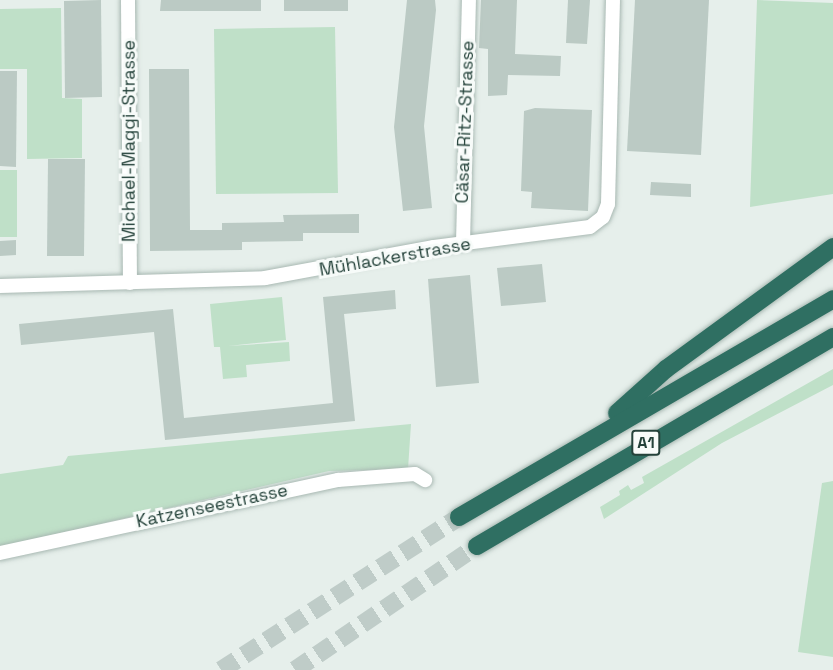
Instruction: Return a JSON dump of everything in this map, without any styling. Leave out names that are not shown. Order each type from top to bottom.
[{"type":"highway","points":[[588,438],[666,369],[833,248]]},
{"type":"highway","name":"A1","points":[[459,517],[588,438],[833,299]]},
{"type":"highway","name":"A1","points":[[477,546],[828,341]]},
{"type":"street","name":"Michael-Maggi-Strasse","points":[[128,0],[130,283]]},
{"type":"street","name":"Cäsar-Ritz-Strasse","points":[[463,243],[469,0]]},
{"type":"street","name":"Mühlackerstrasse","points":[[0,286],[265,278],[463,243],[569,233],[590,227],[603,218],[608,204],[614,0]]},
{"type":"street","name":"Katzenseestrasse","points":[[0,553],[338,480],[395,473],[415,474],[425,480]]},
{"type":"green space","points":[[757,0],[833,3],[833,194],[750,207]]},
{"type":"green space","points":[[61,8],[62,98],[82,99],[82,158],[27,159],[27,69],[0,69],[0,9]]},
{"type":"green space","points":[[335,27],[338,193],[216,194],[214,29]]},
{"type":"green space","points":[[0,170],[17,170],[17,237],[0,237]]},
{"type":"green space","points":[[282,297],[286,340],[228,346],[289,342],[290,361],[246,365],[247,377],[223,379],[220,347],[214,347],[210,304]]},
{"type":"green space","points":[[833,369],[833,385],[722,443],[604,519],[600,507],[620,495],[619,491],[628,485],[631,490],[644,483],[642,477]]},
{"type":"green space","points":[[411,424],[408,469],[329,471],[0,547],[0,474],[63,465],[68,456]]},
{"type":"green space","points":[[833,481],[833,657],[798,652],[822,483]]},
{"type":"building","points":[[101,0],[102,97],[65,98],[64,1]]},
{"type":"building","points":[[161,0],[261,0],[261,11],[160,11]]},
{"type":"building","points":[[284,0],[348,0],[348,11],[284,11]]},
{"type":"building","points":[[407,0],[435,0],[436,10],[424,126],[432,208],[403,211],[394,127]]},
{"type":"building","points":[[481,0],[517,0],[515,54],[561,56],[560,76],[508,75],[507,95],[488,96],[488,49],[479,48]]},
{"type":"building","points":[[568,0],[590,0],[587,44],[566,43]]},
{"type":"building","points":[[635,0],[709,0],[701,155],[627,151]]},
{"type":"building","points":[[149,69],[189,69],[190,230],[222,230],[222,223],[284,222],[283,215],[359,214],[359,233],[303,233],[303,241],[242,242],[242,250],[150,251]]},
{"type":"building","points":[[0,71],[17,71],[16,167],[0,166]]},
{"type":"building","points":[[535,108],[592,110],[588,211],[531,208],[532,192],[521,191],[524,111]]},
{"type":"building","points":[[48,159],[85,159],[84,256],[47,256]]},
{"type":"building","points":[[651,182],[691,184],[691,197],[650,195]]},
{"type":"building","points":[[16,240],[16,255],[0,256],[0,241]]},
{"type":"building","points":[[542,264],[546,302],[501,306],[497,268]]},
{"type":"building","points":[[470,275],[479,383],[436,387],[428,279]]},
{"type":"building","points":[[395,290],[396,309],[344,314],[355,421],[165,440],[154,332],[21,345],[19,324],[173,309],[184,418],[333,403],[323,297]]},
{"type":"tunnel","points":[[221,670],[459,517]]},
{"type":"tunnel","points":[[295,670],[477,546]]}]
